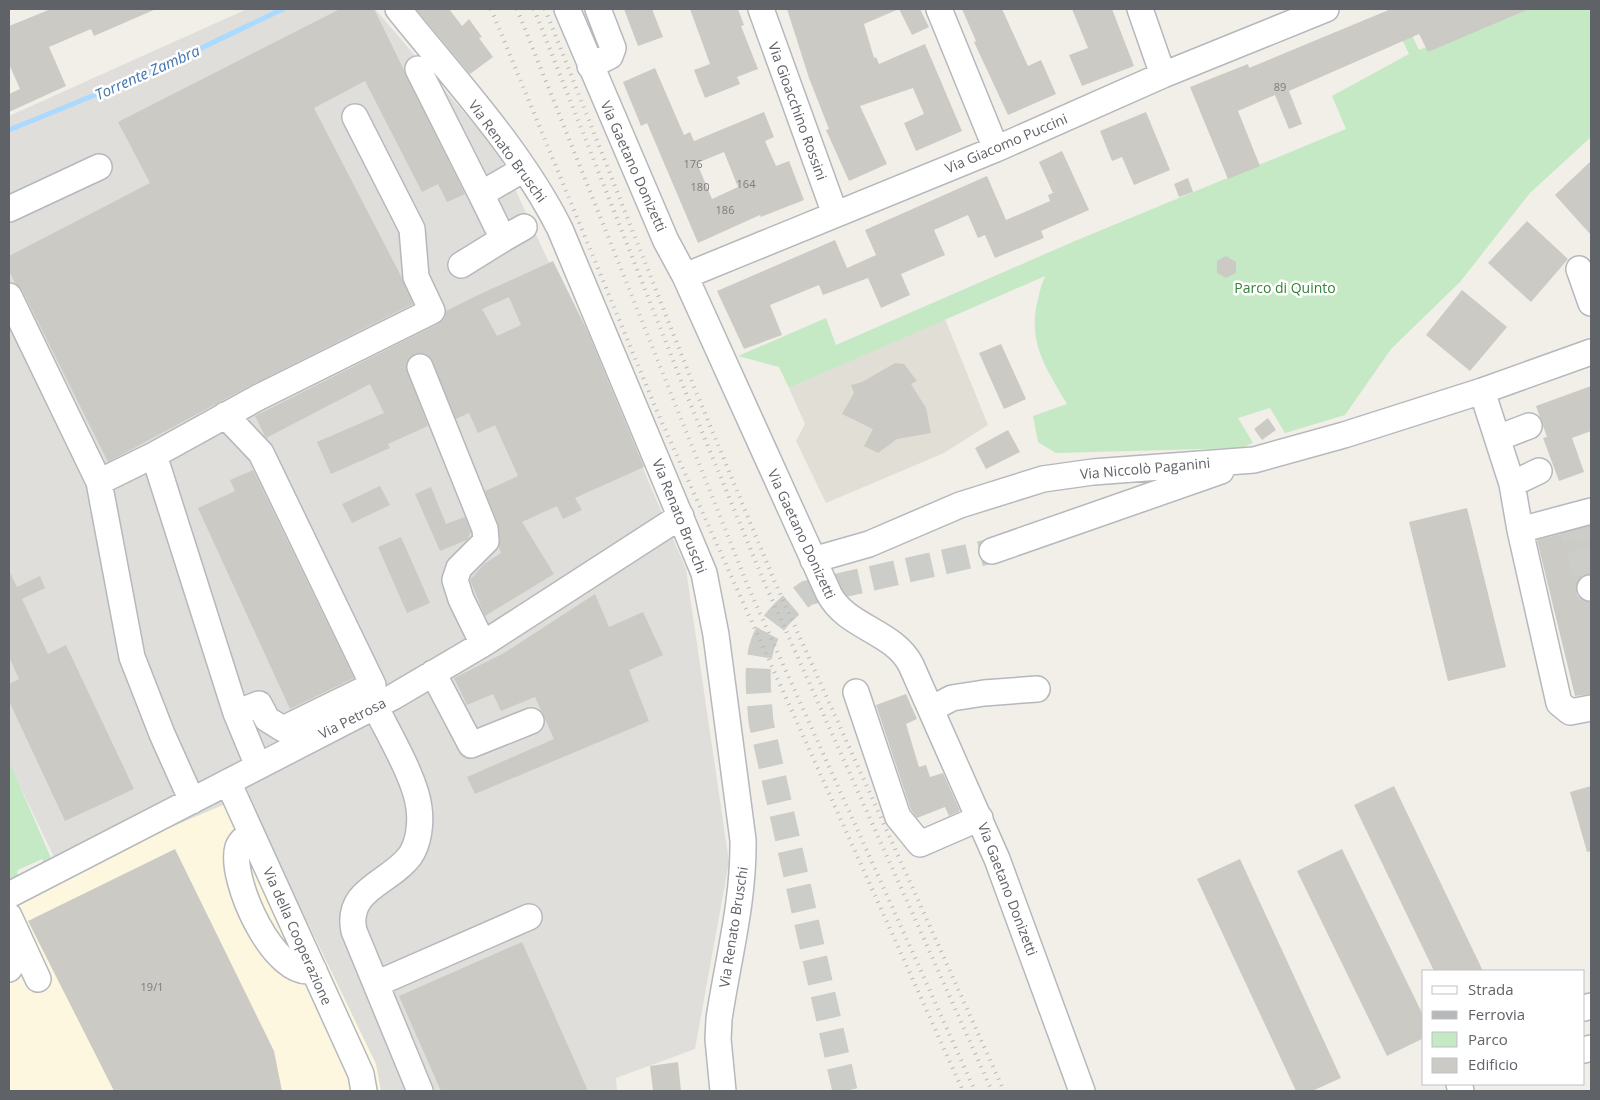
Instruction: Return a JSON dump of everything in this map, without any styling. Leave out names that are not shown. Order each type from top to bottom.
[{"type":"street","name":"Via Renato Bruschi","points":[[398,9],[543,194],[560,229],[704,573],[714,626],[743,840],[744,868],[719,1019],[718,1039],[723,1091]]},
{"type":"street","name":"Via Gaetano Donizetti","points":[[567,9],[666,241],[684,276],[813,560],[838,608],[892,643],[904,654],[931,710],[980,818],[1024,928],[1082,1091]]},
{"type":"street","points":[[590,66],[610,56],[613,48],[598,9]]},
{"type":"street","name":"Via Gioacchino Rossini","points":[[761,9],[835,214]]},
{"type":"street","points":[[939,9],[996,149]]},
{"type":"street","points":[[1140,9],[1163,74]]},
{"type":"street","name":"Via Giacomo Puccini","points":[[684,276],[996,149],[1163,74],[1326,9]]},
{"type":"street","points":[[418,69],[481,194],[514,233],[461,265]]},
{"type":"street","points":[[100,482],[432,311],[416,278],[412,229],[354,117]]},
{"type":"street","points":[[9,209],[99,167]]},
{"type":"street","points":[[481,194],[524,168]]},
{"type":"street","points":[[1579,269],[1591,303]]},
{"type":"street","points":[[9,296],[100,482],[132,657],[162,734],[192,800]]},
{"type":"street","name":"Via Niccolò Paganini","points":[[813,560],[869,544],[960,504],[1043,479],[1093,472],[1254,460],[1344,435],[1482,391],[1591,352]]},
{"type":"street","points":[[420,367],[485,529],[486,541],[459,568],[455,580],[461,599],[483,644]]},
{"type":"street","points":[[1482,391],[1512,484],[1520,530],[1559,703],[1570,712],[1591,708]]},
{"type":"street","points":[[225,416],[261,453],[373,685],[284,729],[267,719],[259,704],[236,713]]},
{"type":"street","points":[[1498,438],[1528,426]]},
{"type":"street","points":[[154,455],[236,713],[258,766]]},
{"type":"street","points":[[992,551],[1254,460]]},
{"type":"street","points":[[1512,484],[1539,471]]},
{"type":"street","points":[[1520,530],[1591,511]]},
{"type":"street","name":"Via Petrosa","points":[[9,895],[375,706],[483,644],[681,516]]},
{"type":"street","points":[[433,673],[471,745],[531,721]]},
{"type":"street","points":[[931,710],[952,698],[984,693],[1037,689]]},
{"type":"street","points":[[856,692],[898,817],[920,844],[980,818]]},
{"type":"street","points":[[375,706],[415,790],[420,823],[414,846],[408,858],[367,891],[353,909],[351,919],[354,931],[420,1091]]},
{"type":"street","name":"Via della Cooperazione","points":[[228,782],[361,1074],[364,1091]]},
{"type":"street","points":[[9,916],[38,978]]},
{"type":"street","points":[[376,984],[528,917]]},
{"type":"street","points":[[9,940],[14,955],[13,963],[9,969]]},
{"type":"shaded area","points":[[247,9],[375,9],[498,152],[629,436],[686,569],[729,862],[695,1049],[616,1078],[617,1091],[381,1091],[376,1064],[246,795],[62,874],[9,763],[9,116]]},
{"type":"shaded area","points":[[945,319],[988,425],[944,453],[826,503],[796,441],[805,424],[789,388]]},
{"type":"shaded area","points":[[246,795],[376,1064],[381,1091],[9,1091],[9,901],[62,874]]},
{"type":"green space","name":"Parco di Quinto","points":[[1388,9],[1399,9],[1419,50],[1523,9],[1591,9],[1591,137],[1530,193],[1460,282],[1391,349],[1345,415],[1285,433],[1270,408],[1238,418],[1253,443],[1241,448],[1056,453],[1038,442],[1033,416],[1067,404],[1045,365],[1036,340],[1036,311],[1045,276],[789,388],[779,367],[738,356],[826,318],[836,345],[1075,241],[1346,129],[1332,96],[1409,54]]},
{"type":"green space","points":[[9,761],[51,858],[47,868],[42,859],[18,870],[19,878],[9,886]]},
{"type":"building","points":[[51,9],[156,9],[94,36],[91,29],[49,47],[66,86],[9,112],[9,94],[20,89],[9,64],[9,26]]},
{"type":"building","points":[[340,9],[374,9],[465,194],[447,202],[438,184],[422,192],[365,81],[314,108],[402,278],[413,304],[253,384],[108,462],[22,290],[15,283],[9,271],[9,256],[150,183],[118,122]]},
{"type":"building","points":[[416,9],[449,9],[462,26],[469,19],[482,37],[479,38],[493,57],[470,74]]},
{"type":"building","points":[[624,9],[652,9],[663,37],[638,46]]},
{"type":"building","points":[[690,9],[738,9],[744,25],[741,26],[758,69],[737,77],[740,84],[705,98],[694,70],[710,64]]},
{"type":"building","points":[[787,9],[899,9],[864,24],[874,58],[876,57],[879,64],[925,44],[962,131],[916,151],[904,123],[924,114],[913,88],[860,106],[887,164],[849,181],[826,130],[829,129],[809,78]]},
{"type":"building","points":[[899,9],[920,9],[929,27],[912,35]]},
{"type":"building","points":[[962,9],[1002,9],[1028,66],[1041,60],[1056,94],[1008,115],[974,42],[976,41]]},
{"type":"building","points":[[1072,9],[1112,9],[1134,66],[1082,86],[1069,55],[1088,48]]},
{"type":"building","points":[[1391,9],[1529,9],[1428,52],[1419,34],[1289,91],[1302,124],[1289,129],[1275,95],[1238,111],[1260,166],[1228,179],[1190,87],[1248,64],[1249,68]]},
{"type":"building","points":[[655,68],[684,135],[690,132],[694,141],[764,112],[774,137],[765,141],[776,166],[789,161],[804,200],[761,217],[760,215],[698,243],[647,123],[641,126],[623,82]],"holes":[[[724,152],[738,187],[712,199],[697,163]]]},
{"type":"building","points":[[1146,112],[1170,170],[1134,185],[1122,157],[1112,161],[1100,131]]},
{"type":"building","points":[[1062,151],[1089,210],[1041,231],[1044,238],[995,258],[985,235],[978,238],[968,215],[934,230],[945,255],[901,274],[910,295],[881,308],[868,278],[823,295],[819,285],[770,305],[782,335],[744,349],[717,291],[835,240],[847,268],[876,255],[865,230],[987,176],[1006,220],[1050,201],[1048,195],[1053,193],[1039,162]]},
{"type":"building","points":[[1591,161],[1591,235],[1555,195]]},
{"type":"building","points":[[1188,178],[1193,192],[1179,197],[1174,184]]},
{"type":"building","points":[[1527,221],[1568,259],[1531,302],[1488,263]]},
{"type":"building","points":[[1226,256],[1236,262],[1236,273],[1226,278],[1217,273],[1217,261]]},
{"type":"building","points":[[553,261],[587,330],[644,467],[575,498],[582,510],[563,519],[557,506],[522,522],[554,574],[485,616],[470,580],[484,564],[501,553],[498,524],[485,491],[518,476],[495,425],[478,433],[469,413],[456,419],[429,356],[422,353],[415,354],[409,358],[406,365],[428,426],[388,444],[390,448],[331,474],[317,442],[384,413],[370,384],[266,438],[255,416],[438,324],[444,319],[446,311]],"holes":[[[509,297],[521,325],[497,336],[482,309]]]},
{"type":"building","points":[[1462,290],[1507,327],[1470,371],[1426,335]]},
{"type":"building","points":[[1001,344],[1026,399],[1004,409],[979,353]]},
{"type":"building","points":[[895,363],[904,364],[917,381],[911,384],[926,408],[931,433],[897,439],[878,453],[864,446],[873,429],[842,414],[854,393],[851,385],[862,382]]},
{"type":"building","points":[[1591,386],[1591,431],[1572,438],[1584,472],[1559,481],[1543,438],[1547,437],[1536,406]]},
{"type":"building","points":[[1268,418],[1276,430],[1262,440],[1254,429]]},
{"type":"building","points":[[1008,430],[1020,452],[986,469],[975,448]]},
{"type":"building","points":[[253,470],[354,678],[290,709],[198,508],[235,491],[230,480]]},
{"type":"building","points":[[380,486],[390,505],[352,523],[342,504]]},
{"type":"building","points":[[431,487],[446,524],[465,517],[471,532],[467,540],[440,551],[415,494]]},
{"type":"building","points":[[1467,508],[1506,667],[1448,681],[1409,522]]},
{"type":"building","points":[[1591,526],[1591,574],[1582,576],[1576,588],[1577,595],[1582,600],[1591,602],[1591,694],[1575,696],[1537,540]]},
{"type":"building","points":[[401,537],[430,603],[407,613],[378,547]]},
{"type":"building","points":[[9,570],[17,587],[40,576],[45,588],[22,599],[48,654],[66,645],[134,789],[65,821],[9,701],[9,684],[19,679],[9,657]]},
{"type":"building","points":[[595,594],[609,627],[643,612],[663,655],[629,670],[649,721],[475,794],[467,777],[554,739],[535,697],[501,711],[493,694],[467,705],[454,678],[504,653]]},
{"type":"building","points":[[906,694],[917,719],[906,724],[919,767],[926,765],[930,777],[943,773],[960,811],[949,816],[945,807],[917,818],[911,810],[876,705]]},
{"type":"building","points":[[1394,786],[1483,970],[1434,970],[1354,805]]},
{"type":"building","points":[[1591,786],[1591,851],[1587,852],[1570,792]]},
{"type":"building","points":[[175,849],[274,1051],[282,1091],[114,1091],[28,921]]},
{"type":"building","points":[[1342,849],[1422,1013],[1422,1039],[1387,1056],[1297,871]]},
{"type":"building","points":[[1240,859],[1341,1078],[1312,1091],[1296,1091],[1197,879]]},
{"type":"building","points":[[522,942],[588,1091],[441,1091],[399,996]]},
{"type":"building","points":[[678,1062],[681,1091],[653,1091],[650,1066]]},
{"type":"waterway","name":"Torrente Zambra","points":[[9,130],[151,72],[283,9]]},
{"type":"tunnel","points":[[1591,527],[1573,532],[1591,592]]},
{"type":"tunnel","points":[[845,1091],[761,722],[758,682],[761,649],[775,621],[807,593],[992,551]]},
{"type":"railway","points":[[491,9],[656,409],[963,1091]]},
{"type":"railway","points":[[517,9],[750,591],[975,1091]]},
{"type":"railway","points":[[534,9],[688,398],[765,584],[992,1091]]},
{"type":"railway","points":[[545,9],[697,394],[774,580],[1004,1091]]}]
